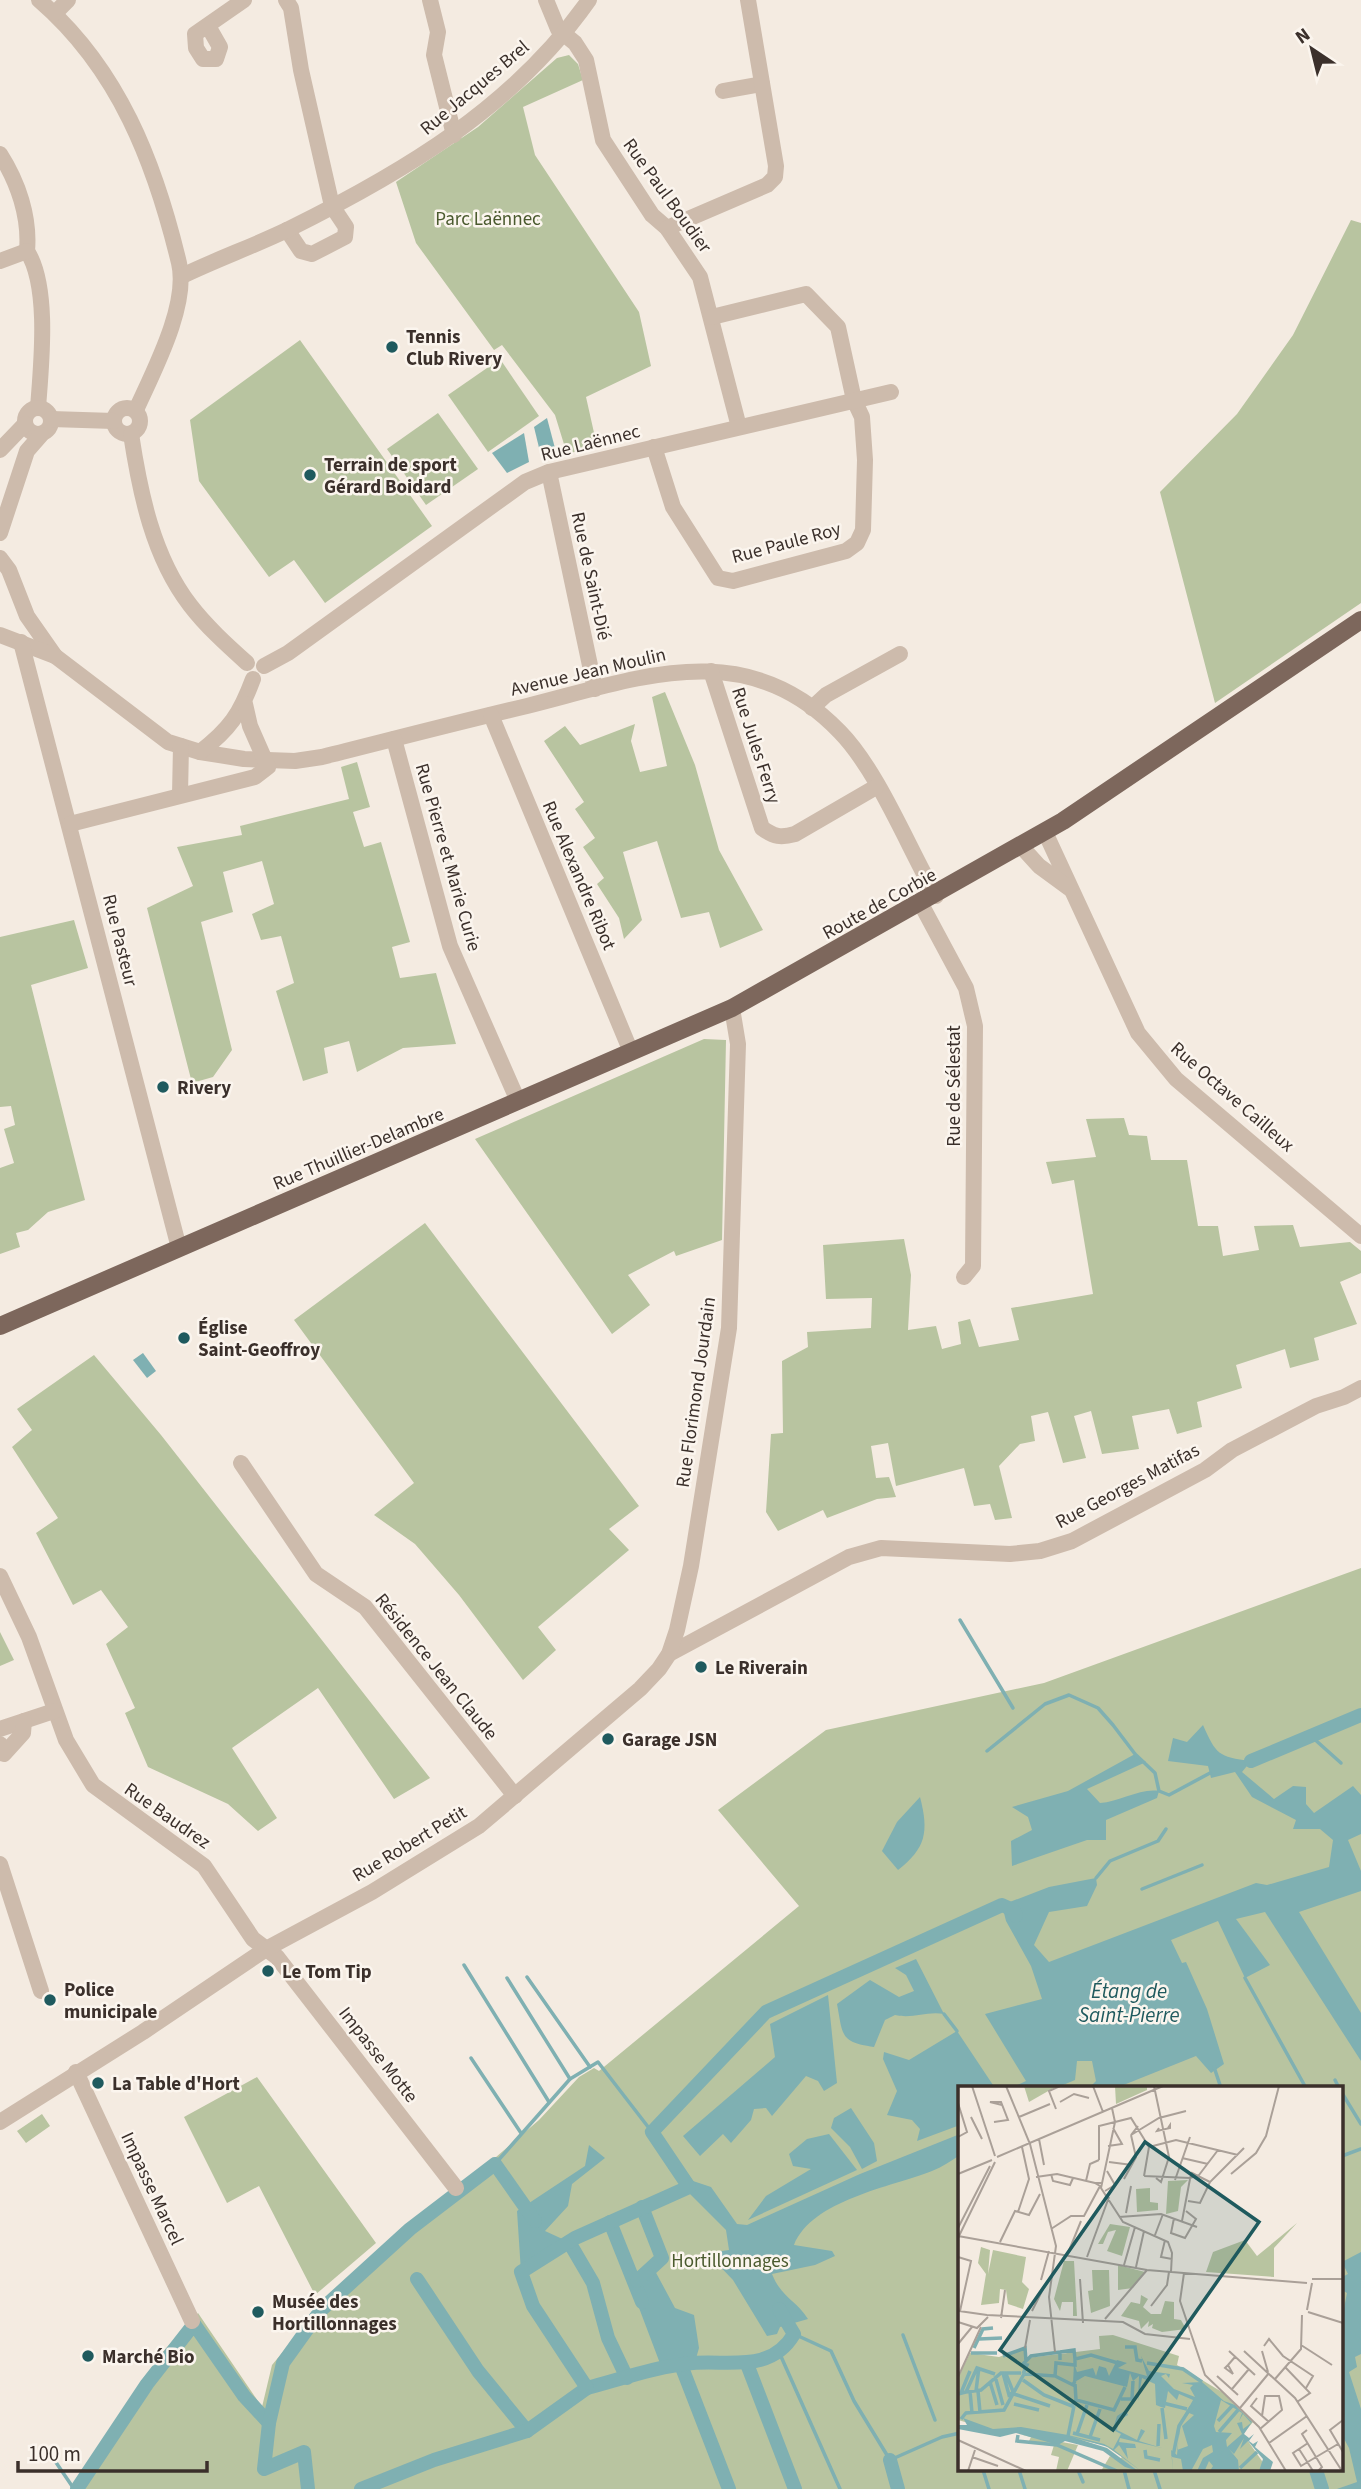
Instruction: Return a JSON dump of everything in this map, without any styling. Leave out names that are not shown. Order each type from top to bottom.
[{"type":"main road","name":"Route de Corbie","points":[[732,1008],[1045,832],[1361,620]]},
{"type":"main road","name":"Rue Thuillier-Delambre","points":[[0,1325],[732,1008]]},
{"type":"street","points":[[39,0],[55,13],[96,63],[117,93],[138,131],[158,181],[182,275],[166,341],[136,410]]},
{"type":"street","points":[[55,13],[68,0]]},
{"type":"street","points":[[202,30],[244,0]]},
{"type":"street","points":[[286,0],[291,8],[302,74],[332,206],[346,227],[345,237],[312,254],[301,251],[287,230]]},
{"type":"street","points":[[430,0],[438,32],[434,55],[454,135]]},
{"type":"street","points":[[546,0],[558,29],[565,35]]},
{"type":"street","name":"Rue Jacques Brel","points":[[182,275],[287,230],[390,177],[454,135],[528,74],[565,35],[589,0]]},
{"type":"street","points":[[667,228],[768,185],[775,177],[748,0]]},
{"type":"street","name":"Rue Paul Boudier","points":[[565,35],[575,43],[591,74],[603,140],[652,215],[667,228],[700,277],[739,427]]},
{"type":"street","points":[[723,91],[762,84]]},
{"type":"street","points":[[0,154],[18,187],[28,229],[27,251],[34,262],[40,308],[38,408]]},
{"type":"street","points":[[0,261],[27,251]]},
{"type":"street","name":"Rue Paule Roy","points":[[654,447],[673,507],[718,578],[733,581],[846,551],[857,543],[863,530],[865,460],[862,417],[854,400],[838,327],[806,294],[712,317]]},
{"type":"street","name":"Rue Laënnec","points":[[264,666],[288,653],[525,482],[549,472],[891,391]]},
{"type":"street","points":[[0,533],[27,451],[49,430],[51,419],[47,411],[38,408],[26,414],[25,424],[29,432],[41,435]]},
{"type":"street","points":[[114,421],[123,408],[136,410],[140,416],[140,425],[131,434]]},
{"type":"street","points":[[51,419],[114,421]]},
{"type":"street","points":[[114,421],[117,429],[131,434]]},
{"type":"street","points":[[0,450],[25,424]]},
{"type":"street","points":[[131,434],[146,513],[164,560],[188,603],[247,663]]},
{"type":"street","name":"Rue de Saint-Dié","points":[[549,472],[595,689]]},
{"type":"street","points":[[0,558],[9,570],[27,616],[55,656]]},
{"type":"street","points":[[0,635],[55,656]]},
{"type":"street","name":"Rue Pasteur","points":[[21,642],[179,1248]]},
{"type":"street","points":[[813,708],[826,695],[900,654]]},
{"type":"street","name":"Avenue Jean Moulin","points":[[55,656],[161,738],[200,752],[268,761],[322,757],[664,671],[711,671],[766,682],[813,708],[840,732],[876,786],[928,900]]},
{"type":"street","points":[[247,663],[258,660],[264,666],[262,676],[253,679]]},
{"type":"street","points":[[247,663],[245,673],[253,679]]},
{"type":"street","name":"Rue Jules Ferry","points":[[711,671],[762,828],[783,838],[795,834],[876,786]]},
{"type":"street","points":[[200,752],[222,736],[245,704],[253,679]]},
{"type":"street","points":[[70,824],[255,777],[268,767],[268,761],[258,746],[245,704]]},
{"type":"street","name":"Rue Alexandre Ribot","points":[[491,715],[631,1052]]},
{"type":"street","name":"Rue Pierre et Marie Curie","points":[[394,739],[450,946],[518,1101]]},
{"type":"street","points":[[180,795],[181,746]]},
{"type":"street","name":"Rue Octave Cailleux","points":[[1045,832],[1138,1033],[1155,1057],[1176,1079],[1361,1236]]},
{"type":"street","points":[[1021,846],[1039,866],[1071,890]]},
{"type":"street","name":"Rue de Sélestat","points":[[928,900],[966,988],[975,1026],[973,1266],[964,1278]]},
{"type":"street","name":"Rue Florimond Jourdain","points":[[669,1654],[691,1566],[729,1328],[738,1044],[732,1008]]},
{"type":"street","name":"Rue Georges Matifas","points":[[669,1654],[839,1562],[868,1551],[881,1548],[1010,1554],[1040,1551],[1072,1541],[1315,1406],[1344,1397],[1361,1388]]},
{"type":"street","name":"Résidence Jean Claude","points":[[241,1463],[316,1574],[365,1607],[515,1796]]},
{"type":"street","name":"Rue Baudrez","points":[[0,1576],[29,1637],[66,1740],[93,1785],[204,1866],[253,1939],[266,1949]]},
{"type":"street","name":"Rue Robert Petit","points":[[0,2122],[143,2032],[266,1949],[446,1849],[515,1796],[640,1689],[669,1654]]},
{"type":"street","points":[[0,1729],[54,1711]]},
{"type":"street","points":[[1,1753],[23,1733],[24,1721]]},
{"type":"street","points":[[0,1864],[41,1991]]},
{"type":"street","name":"Impasse Motte","points":[[266,1949],[277,1957],[456,2188]]},
{"type":"street","name":"Impasse Marcel","points":[[76,2072],[192,2321]]},
{"type":"green space","name":"Parc Laënnec","points":[[569,55],[578,64],[583,80],[523,107],[535,155],[639,312],[651,366],[586,397],[597,446],[567,454],[555,415],[502,345],[494,350],[416,243],[396,182],[478,127],[557,58]]},
{"type":"green space","points":[[1351,220],[1361,223],[1361,603],[1215,703],[1160,492],[1237,414],[1293,335]]},
{"type":"green space","name":"Terrain de sport Gérard Boidard","points":[[300,340],[432,526],[325,603],[294,560],[269,577],[199,481],[190,420]]},
{"type":"green space","points":[[500,359],[539,416],[488,452],[448,395]]},
{"type":"green space","points":[[438,413],[478,469],[426,505],[387,449]]},
{"type":"green space","points":[[665,692],[695,765],[719,850],[763,930],[720,948],[709,912],[681,918],[657,841],[623,852],[642,920],[624,939],[619,918],[597,884],[604,878],[583,847],[595,838],[575,809],[584,802],[544,741],[565,726],[580,745],[635,724],[631,741],[640,772],[667,766],[652,697]]},
{"type":"green space","points":[[357,762],[370,807],[353,812],[364,847],[381,842],[410,942],[392,947],[400,978],[436,973],[456,1044],[403,1048],[357,1072],[349,1041],[324,1048],[328,1073],[303,1081],[276,991],[294,983],[281,936],[261,940],[252,914],[274,904],[262,861],[223,872],[233,912],[201,922],[232,1050],[213,1077],[192,1083],[147,908],[193,886],[177,847],[242,835],[240,826],[349,799],[341,767]]},
{"type":"green space","points":[[74,920],[88,968],[31,985],[85,1200],[48,1212],[28,1230],[16,1233],[20,1247],[0,1254],[0,1168],[14,1163],[4,1129],[15,1125],[11,1106],[0,1107],[0,937]]},
{"type":"green space","points":[[704,1039],[726,1040],[722,1240],[676,1256],[674,1251],[628,1275],[650,1305],[612,1334],[475,1139]]},
{"type":"green space","points":[[1124,1118],[1129,1135],[1147,1136],[1151,1160],[1187,1160],[1198,1226],[1218,1226],[1223,1256],[1259,1250],[1254,1226],[1293,1225],[1300,1247],[1350,1242],[1361,1251],[1361,1273],[1340,1282],[1357,1324],[1314,1338],[1319,1360],[1290,1368],[1285,1349],[1236,1365],[1242,1388],[1197,1402],[1202,1427],[1177,1434],[1169,1409],[1132,1416],[1139,1449],[1102,1454],[1091,1411],[1074,1416],[1086,1458],[1063,1463],[1048,1412],[1031,1416],[1035,1441],[1020,1444],[999,1466],[1012,1518],[995,1520],[990,1504],[974,1506],[964,1468],[896,1486],[888,1443],[871,1446],[876,1478],[889,1477],[896,1497],[877,1499],[827,1518],[823,1510],[778,1531],[766,1512],[771,1434],[783,1433],[782,1361],[808,1347],[807,1332],[871,1328],[872,1298],[826,1299],[823,1245],[904,1239],[911,1275],[908,1330],[936,1326],[942,1349],[961,1344],[958,1322],[970,1319],[979,1347],[1019,1340],[1011,1308],[1093,1294],[1074,1180],[1052,1184],[1046,1162],[1096,1157],[1086,1119]]},
{"type":"green space","points":[[425,1223],[639,1506],[609,1529],[629,1550],[538,1627],[556,1650],[523,1680],[459,1595],[415,1544],[374,1515],[414,1483],[294,1320]]},
{"type":"green space","points":[[94,1355],[161,1435],[430,1778],[394,1799],[318,1688],[232,1748],[277,1818],[258,1831],[228,1804],[148,1767],[125,1713],[135,1708],[106,1644],[128,1627],[101,1590],[73,1605],[36,1533],[58,1518],[12,1447],[32,1430],[17,1409]]},
{"type":"green space","name":"Hortillonnages","points":[[1361,1568],[1361,2489],[71,2489],[160,2355],[198,2313],[262,2407],[272,2365],[316,2312],[539,2120],[579,2077],[594,2068],[599,2071],[799,1906],[718,1810],[826,1730],[1044,1683]]},
{"type":"green space","points":[[0,1632],[14,1660],[0,1666]]},
{"type":"green space","points":[[257,2077],[376,2243],[315,2295],[259,2186],[227,2203],[184,2117]]},
{"type":"green space","points":[[42,2114],[50,2126],[26,2143],[17,2131]]},
{"type":"water","points":[[547,418],[556,452],[541,456],[534,427]]},
{"type":"water","points":[[524,433],[529,462],[507,473],[492,453]]},
{"type":"water","points":[[143,1353],[156,1371],[147,1378],[133,1360]]},
{"type":"water","name":"Étang de Saint-Pierre","points":[[1203,1725],[1211,1742],[1220,1752],[1231,1758],[1251,1761],[1242,1772],[1274,1799],[1293,1786],[1306,1787],[1306,1804],[1314,1813],[1353,1786],[1361,1795],[1361,1834],[1348,1840],[1361,1871],[1361,1891],[1299,1912],[1361,2013],[1361,2061],[1265,1912],[1236,1919],[1270,1965],[1245,1978],[1218,1921],[1171,1940],[1182,1963],[1186,1962],[1207,2009],[1224,2064],[1211,2073],[1196,2056],[1121,2086],[1091,2086],[1096,2081],[1092,2061],[1077,2061],[1075,2080],[1061,2086],[1015,2086],[1026,2081],[985,2014],[1042,1999],[1031,1966],[1006,1921],[1002,1905],[1049,1887],[1096,1878],[1097,1885],[1087,1906],[1049,1912],[1034,1945],[1049,1962],[1256,1883],[1267,1885],[1329,1867],[1333,1840],[1320,1829],[1293,1829],[1296,1820],[1252,1797],[1235,1772],[1211,1778],[1208,1766],[1168,1761],[1173,1738],[1187,1742]]},
{"type":"water","points":[[1135,1754],[1146,1762],[1087,1789],[1100,1803],[1152,1791],[1159,1791],[1157,1798],[1106,1820],[1106,1840],[1087,1840],[1012,1866],[1011,1841],[1032,1830],[1028,1817],[1012,1807],[1068,1791]]},
{"type":"water","points":[[920,1797],[924,1820],[923,1838],[915,1854],[898,1870],[882,1851],[897,1822]]},
{"type":"water","points":[[916,1959],[944,2014],[895,2015],[885,2020],[874,2047],[849,2040],[842,2030],[837,2004],[870,1980],[899,1997],[914,1991],[906,1975],[895,1968]]},
{"type":"water","points":[[828,1995],[837,2083],[824,2091],[818,2081],[806,2076],[772,2116],[766,2108],[754,2109],[751,2120],[731,2143],[723,2134],[700,2156],[683,2136],[775,2057],[770,2024]]},
{"type":"water","points":[[957,2031],[994,2086],[958,2086],[958,2126],[917,2141],[920,2129],[912,2120],[887,2115],[897,2091],[883,2059],[884,2052],[909,2060]]},
{"type":"water","points":[[851,2108],[874,2143],[877,2161],[862,2169],[850,2147],[831,2128],[834,2118]]},
{"type":"water","points":[[829,2134],[857,2170],[748,2220],[766,2196],[811,2169],[793,2166],[789,2154],[807,2139]]},
{"type":"water","points":[[958,2135],[958,2156],[946,2164],[854,2197],[817,2217],[803,2230],[794,2245],[832,2251],[835,2256],[815,2265],[772,2274],[784,2293],[808,2319],[780,2327],[777,2334],[767,2336],[733,2280],[707,2253],[729,2250],[726,2230],[668,2168],[678,2160],[693,2181],[711,2187],[737,2224],[747,2225],[860,2174]]},
{"type":"water","points":[[589,2145],[605,2158],[572,2184],[568,2206],[545,2231],[569,2242],[521,2272],[517,2211],[585,2166]]},
{"type":"water","points":[[1361,2252],[1361,2354],[1355,2357],[1357,2367],[1349,2372],[1361,2409],[1361,2489],[1337,2489],[1357,2482],[1349,2448],[1344,2439],[1344,2308],[1347,2293],[1344,2291],[1344,2276],[1348,2274],[1344,2261]]},
{"type":"water","points":[[654,2269],[675,2308],[694,2315],[699,2348],[695,2362],[669,2368],[661,2366],[630,2284]]},
{"type":"waterway","points":[[960,1620],[1013,1708]]},
{"type":"waterway","points":[[987,1751],[1045,1704],[1069,1695],[1098,1708],[1135,1754],[1155,1773],[1159,1791],[1169,1795],[1210,1773]]},
{"type":"waterway","points":[[1251,1761],[1361,1715]]},
{"type":"waterway","points":[[1312,1737],[1341,1763]]},
{"type":"waterway","points":[[1096,1878],[1110,1861],[1158,1841],[1166,1829]]},
{"type":"waterway","points":[[1142,1889],[1202,1865]]},
{"type":"waterway","points":[[361,2489],[434,2460],[527,2431],[587,2388],[533,2306],[521,2272],[575,2238],[689,2187],[652,2132],[766,2012],[1002,1905],[1013,1910],[1016,1916]]},
{"type":"waterway","points":[[464,1965],[549,2102]]},
{"type":"waterway","points":[[527,1977],[590,2067]]},
{"type":"waterway","points":[[507,1978],[570,2079]]},
{"type":"waterway","points":[[1245,1978],[1305,2086]]},
{"type":"waterway","points":[[944,2014],[957,2031]]},
{"type":"waterway","points":[[471,2058],[521,2133]]},
{"type":"waterway","points":[[495,2164],[570,2079],[598,2062],[652,2132]]},
{"type":"waterway","points":[[1214,2067],[1220,2086]]},
{"type":"waterway","points":[[1335,2080],[1338,2086]]},
{"type":"waterway","points":[[1344,2096],[1361,2124]]},
{"type":"waterway","points":[[1344,2155],[1361,2149]]},
{"type":"waterway","points":[[308,2489],[304,2452],[264,2469],[269,2423],[283,2363],[321,2310],[410,2229],[495,2164],[535,2221]]},
{"type":"waterway","points":[[637,2281],[662,2258],[642,2207]]},
{"type":"waterway","points":[[610,2222],[642,2302]]},
{"type":"waterway","points":[[569,2242],[593,2283],[608,2338],[627,2378]]},
{"type":"waterway","points":[[417,2279],[478,2371],[527,2431]]},
{"type":"waterway","points":[[587,2388],[680,2365],[762,2360],[774,2355],[794,2334],[779,2309]]},
{"type":"waterway","points":[[77,2489],[147,2384],[194,2324],[244,2396],[269,2423]]},
{"type":"waterway","points":[[794,2334],[831,2351],[854,2401],[890,2460],[942,2437],[958,2433]]},
{"type":"waterway","points":[[903,2335],[935,2420]]},
{"type":"waterway","points":[[779,2352],[840,2489]]},
{"type":"waterway","points":[[747,2364],[795,2489]]},
{"type":"waterway","points":[[681,2365],[729,2489]]},
{"type":"waterway","points":[[53,2458],[74,2489]]},
{"type":"waterway","points":[[890,2460],[898,2489]]},
{"type":"waterway","points":[[984,2472],[989,2489]]},
{"type":"waterway","points":[[1020,2472],[1025,2489]]},
{"type":"waterway","points":[[1079,2472],[1083,2482]]},
{"type":"waterway","points":[[1125,2472],[1129,2489]]},
{"type":"waterway","points":[[1155,2472],[1160,2489]]},
{"type":"waterway","points":[[1317,2472],[1322,2489]]},
{"type":"place","name":"Tennis Club Rivery","points":[[392,347]]},
{"type":"place","name":"Terrain de sport Gérard Boidard","points":[[310,475]]},
{"type":"place","name":"Rivery","points":[[163,1087]]},
{"type":"place","name":"Église Saint-Geoffroy","points":[[184,1338]]},
{"type":"place","name":"Le Riverain","points":[[701,1667]]},
{"type":"place","name":"Garage JSN","points":[[608,1739]]},
{"type":"place","name":"Le Tom Tip","points":[[268,1971]]},
{"type":"place","name":"Police municipale","points":[[50,2000]]},
{"type":"place","name":"La Table d'Hort","points":[[98,2083]]},
{"type":"place","name":"Musée des Hortillonnages","points":[[258,2312]]},
{"type":"place","name":"Marché Bio","points":[[88,2356]]}]
